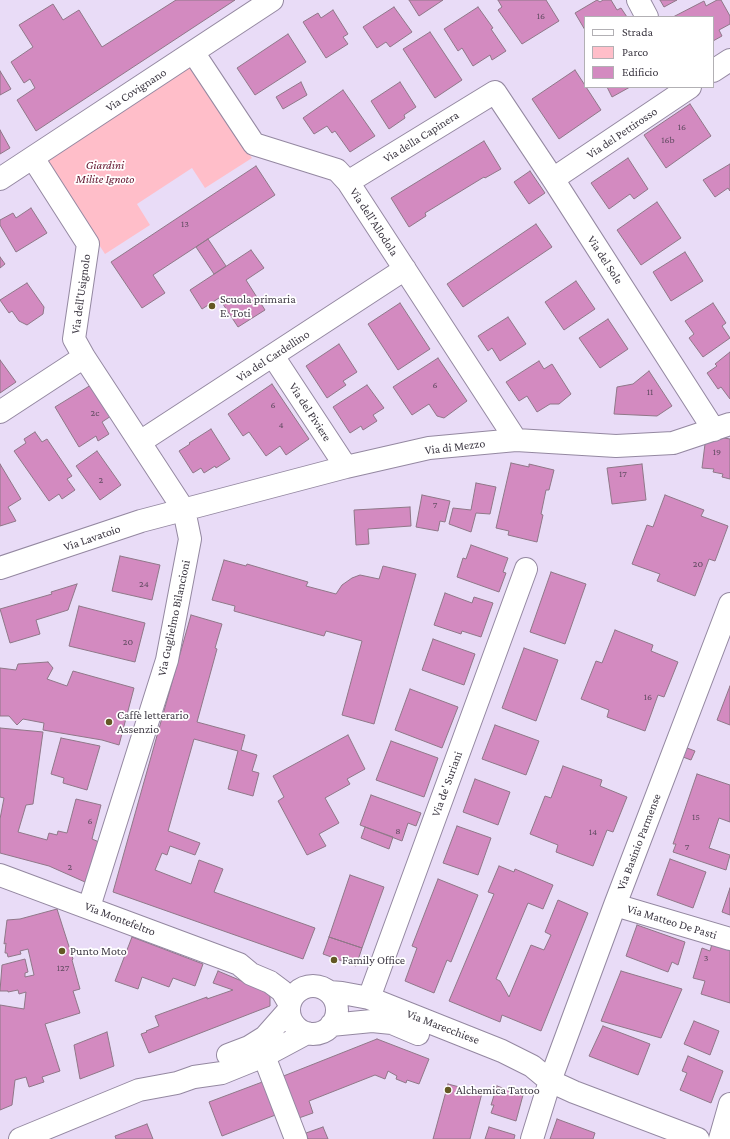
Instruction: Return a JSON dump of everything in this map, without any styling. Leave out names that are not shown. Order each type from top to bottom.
[{"type":"street","name":"Via Covignano","points":[[0,179],[272,0]]},
{"type":"street","points":[[638,0],[646,16]]},
{"type":"street","name":"Via dell'Allodola","points":[[193,52],[254,144],[337,170],[348,182],[516,440]]},
{"type":"street","points":[[714,70],[730,60]]},
{"type":"street","name":"Via del Pettirosso","points":[[553,179],[688,88]]},
{"type":"street","name":"Via della Capinera","points":[[348,182],[495,92]]},
{"type":"street","name":"Via del Sole","points":[[495,92],[722,427]]},
{"type":"street","name":"Via dell'Usignolo","points":[[33,158],[88,244],[74,339],[84,357],[184,510]]},
{"type":"street","name":"Via del Cardellino","points":[[140,442],[405,269]]},
{"type":"street","name":"Via del Piviere","points":[[273,356],[346,467]]},
{"type":"street","points":[[0,412],[84,357]]},
{"type":"street","name":"Via di Mezzo","points":[[184,510],[346,467],[429,448],[516,440],[616,446],[673,443],[722,427]]},
{"type":"street","name":"Via Lavatoio","points":[[0,568],[140,521],[184,510]]},
{"type":"street","name":"Via Guglielmo Bilancioni","points":[[89,907],[167,660],[190,539],[184,510]]},
{"type":"street","name":"Via de' Suriani","points":[[368,998],[526,570]]},
{"type":"street","name":"Via Basinio Parmense","points":[[532,1139],[550,1081],[615,905],[730,606]]},
{"type":"street","name":"Via Montefeltro","points":[[1,881],[89,907],[239,964],[251,974],[270,982],[282,991],[289,1007]]},
{"type":"street","name":"Via Matteo De Pasti","points":[[615,905],[730,939]]},
{"type":"street","name":"Via Montefeltro","points":[[239,964],[253,964],[321,989]]},
{"type":"street","points":[[194,1077],[217,1060],[249,1046],[265,1037],[289,1007],[293,996],[305,987],[321,989],[334,998],[337,1012],[331,1025],[326,1030],[320,1033],[307,1033],[294,1026],[290,1018],[289,1007]]},
{"type":"street","name":"Via Marecchiese","points":[[321,989],[368,998],[502,1051],[532,1066],[550,1081]]},
{"type":"street","name":"Via Marecchiese","points":[[331,1025],[372,1021],[392,1024],[526,1076],[550,1081],[574,1092],[698,1139]]},
{"type":"street","points":[[20,1139],[139,1090],[176,1083],[194,1077],[222,1073],[264,1056],[307,1033]]},
{"type":"street","points":[[264,1056],[296,1139]]},
{"type":"street","points":[[720,1139],[730,1104]]},
{"type":"green space","name":"Giardini Milite Ignoto","points":[[190,64],[252,158],[205,188],[192,168],[137,204],[150,225],[105,254],[43,159]]},
{"type":"building","points":[[176,0],[235,0],[36,131],[17,100],[35,88],[30,79],[24,83],[11,62],[33,47],[19,25],[53,4],[63,20],[79,10],[102,47]]},
{"type":"building","points":[[409,0],[443,0],[419,16]]},
{"type":"building","points":[[498,0],[546,0],[559,21],[522,44],[498,10],[502,7]]},
{"type":"building","points":[[597,0],[600,2],[603,0],[611,0],[617,10],[621,8],[626,16],[584,16],[584,28],[575,13]]},
{"type":"building","points":[[660,0],[677,0],[664,7]]},
{"type":"building","points":[[717,0],[721,0],[730,16],[730,24],[719,30],[722,36],[714,40],[714,16],[675,16],[704,1],[706,6]]},
{"type":"building","points":[[394,7],[412,32],[390,47],[386,42],[377,48],[363,27]]},
{"type":"building","points":[[478,7],[493,28],[491,29],[506,51],[492,60],[490,55],[473,66],[462,48],[458,51],[444,29]]},
{"type":"building","points":[[333,10],[348,34],[343,37],[348,44],[326,58],[303,22],[318,13],[321,18]]},
{"type":"building","points":[[430,32],[462,80],[435,98],[403,49]]},
{"type":"building","points":[[288,34],[306,62],[255,95],[237,68]]},
{"type":"building","points":[[575,70],[584,84],[584,88],[587,88],[601,110],[559,139],[532,99]]},
{"type":"building","points":[[0,71],[11,89],[0,95]]},
{"type":"building","points":[[301,82],[307,95],[283,109],[276,97]]},
{"type":"building","points":[[400,82],[416,107],[404,115],[405,118],[389,129],[371,101]]},
{"type":"building","points":[[608,88],[628,88],[612,97]]},
{"type":"building","points":[[343,90],[375,136],[350,152],[335,131],[332,133],[327,126],[314,134],[303,118]]},
{"type":"building","points":[[690,104],[711,136],[666,168],[644,135]]},
{"type":"building","points":[[0,130],[10,148],[0,154]]},
{"type":"building","points":[[484,141],[501,169],[485,178],[484,177],[425,213],[426,216],[409,227],[391,198]]},
{"type":"building","points":[[628,158],[648,189],[634,199],[630,194],[609,209],[591,183]]},
{"type":"building","points":[[730,164],[730,191],[728,188],[715,197],[703,180]]},
{"type":"building","points":[[256,166],[275,195],[153,275],[165,293],[142,308],[111,262]]},
{"type":"building","points":[[530,171],[545,193],[529,204],[514,182]]},
{"type":"building","points":[[657,202],[681,238],[641,265],[617,230]]},
{"type":"building","points":[[31,208],[47,233],[16,252],[0,225],[0,220],[13,213],[16,218]]},
{"type":"building","points":[[536,224],[552,247],[463,307],[447,284]]},
{"type":"building","points":[[208,239],[226,266],[214,274],[196,247]]},
{"type":"building","points":[[251,250],[264,268],[246,280],[265,310],[238,327],[219,298],[202,309],[190,290]]},
{"type":"building","points":[[685,252],[703,281],[671,301],[653,272]]},
{"type":"building","points":[[0,257],[5,264],[0,268]]},
{"type":"building","points":[[576,281],[595,309],[564,330],[545,302]]},
{"type":"building","points":[[27,283],[44,307],[43,314],[27,325],[19,321],[12,311],[9,313],[0,300]]},
{"type":"building","points":[[400,303],[430,349],[398,370],[368,324]]},
{"type":"building","points":[[713,303],[726,323],[722,326],[730,338],[703,357],[689,338],[694,334],[685,321]]},
{"type":"building","points":[[508,317],[526,344],[500,361],[492,348],[488,351],[478,336]]},
{"type":"building","points":[[608,319],[628,349],[600,368],[579,338]]},
{"type":"building","points":[[339,344],[357,372],[343,381],[346,385],[327,398],[306,366]]},
{"type":"building","points":[[730,352],[730,399],[721,387],[718,389],[707,373],[717,366],[715,364]]},
{"type":"building","points":[[438,358],[467,401],[444,418],[437,416],[429,404],[412,415],[393,387]]},
{"type":"building","points":[[0,360],[16,382],[0,393]]},
{"type":"building","points":[[539,361],[544,369],[552,364],[571,394],[559,404],[550,404],[537,412],[527,396],[519,401],[506,382]]},
{"type":"building","points":[[649,371],[672,406],[657,416],[614,414],[617,387],[633,384]]},
{"type":"building","points":[[272,384],[309,439],[286,455],[280,446],[266,456],[249,432],[243,436],[228,414]]},
{"type":"building","points":[[91,385],[111,416],[102,422],[109,434],[98,441],[96,436],[79,447],[55,407]]},
{"type":"building","points":[[367,385],[384,408],[373,415],[377,421],[363,430],[361,426],[350,433],[333,407]]},
{"type":"building","points":[[211,429],[230,459],[216,468],[215,466],[204,473],[201,468],[193,473],[179,451]]},
{"type":"building","points":[[35,432],[42,442],[47,439],[72,476],[67,479],[75,490],[62,499],[59,494],[49,501],[14,451],[26,443],[24,439]]},
{"type":"building","points":[[724,438],[730,439],[730,479],[722,477],[723,474],[713,472],[714,469],[702,468],[705,444]]},
{"type":"building","points":[[97,451],[121,485],[100,500],[76,466]]},
{"type":"building","points":[[511,463],[529,467],[529,464],[554,470],[549,490],[546,490],[541,514],[543,515],[537,542],[508,535],[509,531],[496,528]]},
{"type":"building","points":[[0,464],[21,499],[8,507],[16,521],[0,526]]},
{"type":"building","points":[[642,464],[646,500],[612,504],[607,468]]},
{"type":"building","points":[[476,483],[496,487],[490,514],[476,513],[471,532],[449,524],[453,508],[471,510]]},
{"type":"building","points":[[422,495],[450,501],[445,522],[440,521],[438,531],[416,527]]},
{"type":"building","points":[[665,495],[704,510],[701,516],[728,526],[715,561],[709,559],[695,596],[657,581],[660,574],[632,564],[647,525],[653,527]]},
{"type":"building","points":[[410,507],[411,526],[368,529],[369,544],[356,545],[354,510]]},
{"type":"building","points":[[471,545],[508,558],[503,572],[506,573],[499,592],[457,577],[463,558],[466,559]]},
{"type":"building","points":[[120,556],[160,565],[152,600],[112,591]]},
{"type":"building","points":[[224,560],[246,566],[247,564],[308,582],[306,586],[336,594],[342,585],[352,578],[360,575],[379,579],[383,566],[416,574],[374,724],[342,715],[362,641],[326,631],[324,636],[234,611],[235,606],[212,600]]},
{"type":"building","points":[[551,572],[586,584],[565,644],[530,632]]},
{"type":"building","points":[[77,584],[68,610],[36,620],[40,634],[10,643],[0,609],[52,594],[51,592]]},
{"type":"building","points":[[445,593],[472,603],[474,597],[493,603],[481,637],[462,631],[461,634],[434,625]]},
{"type":"building","points":[[79,606],[145,623],[135,662],[69,646]]},
{"type":"building","points":[[191,615],[222,624],[215,648],[217,649],[197,722],[245,735],[241,750],[257,755],[252,771],[259,773],[253,796],[228,789],[238,751],[194,739],[168,831],[200,843],[195,855],[170,846],[167,855],[162,853],[155,870],[191,884],[199,860],[223,869],[214,892],[315,928],[303,959],[113,892]]},
{"type":"building","points":[[615,630],[653,645],[651,651],[678,662],[664,697],[658,695],[645,731],[607,717],[609,710],[581,699],[596,661],[602,663]]},
{"type":"building","points":[[433,639],[475,654],[464,685],[422,670]]},
{"type":"building","points":[[524,648],[558,660],[536,721],[502,708]]},
{"type":"building","points":[[48,662],[53,668],[47,679],[67,686],[73,671],[134,688],[119,745],[102,740],[43,730],[44,723],[23,719],[17,725],[9,716],[0,716],[0,668],[16,670],[18,664]]},
{"type":"building","points":[[730,686],[730,725],[717,720]]},
{"type":"building","points":[[410,689],[458,707],[442,748],[395,730]]},
{"type":"building","points":[[495,725],[539,741],[526,775],[482,759]]},
{"type":"building","points":[[0,728],[43,732],[33,804],[26,805],[18,832],[47,840],[49,833],[57,835],[58,831],[67,833],[76,799],[101,805],[92,839],[99,842],[85,882],[49,866],[0,853],[0,819],[4,798],[0,797]]},
{"type":"building","points":[[348,735],[365,769],[347,779],[350,784],[325,798],[339,823],[319,834],[326,846],[307,855],[278,801],[284,797],[273,776]]},
{"type":"building","points":[[61,738],[100,746],[87,790],[63,783],[64,778],[51,774]]},
{"type":"building","points":[[391,741],[438,758],[424,797],[376,780]]},
{"type":"building","points":[[687,748],[695,751],[691,760],[683,757]]},
{"type":"building","points":[[563,766],[602,780],[600,786],[627,797],[613,832],[607,830],[593,866],[556,852],[558,845],[530,834],[545,796],[551,798]]},
{"type":"building","points":[[697,774],[730,785],[730,822],[719,818],[709,848],[730,855],[726,870],[673,852],[676,844],[673,844]]},
{"type":"building","points":[[475,779],[510,792],[498,825],[463,812]]},
{"type":"building","points":[[371,795],[421,813],[416,826],[408,823],[402,841],[360,825]]},
{"type":"building","points":[[457,826],[491,838],[478,875],[443,863]]},
{"type":"building","points":[[365,827],[393,837],[389,849],[361,838]]},
{"type":"building","points":[[670,859],[706,872],[693,908],[657,895]]},
{"type":"building","points":[[499,866],[514,872],[515,869],[553,885],[543,909],[528,903],[496,979],[500,981],[509,997],[531,945],[544,950],[551,935],[545,932],[558,900],[588,913],[541,1031],[502,1015],[500,1022],[449,1001],[494,894],[488,892]]},
{"type":"building","points":[[350,875],[384,887],[362,948],[329,937]]},
{"type":"building","points":[[438,879],[478,895],[451,962],[447,960],[434,993],[405,981],[417,948],[412,946]]},
{"type":"building","points":[[730,888],[730,915],[722,912]]},
{"type":"building","points":[[57,909],[73,959],[72,960],[80,989],[73,991],[80,1013],[45,1024],[60,1071],[42,1077],[44,1082],[29,1087],[26,1077],[15,1080],[12,1105],[0,1110],[0,1005],[24,1009],[26,992],[19,994],[18,990],[8,992],[0,991],[2,965],[25,959],[28,972],[25,973],[25,977],[34,975],[28,949],[20,951],[21,954],[8,957],[7,953],[5,953],[6,943],[4,944],[7,920],[20,919]]},
{"type":"building","points":[[637,925],[685,942],[678,965],[672,962],[668,972],[626,956]]},
{"type":"building","points":[[132,937],[203,964],[195,986],[173,978],[169,987],[142,977],[138,989],[115,981]]},
{"type":"building","points":[[329,937],[362,948],[356,966],[323,954]]},
{"type":"building","points":[[712,944],[730,950],[730,1003],[701,994],[705,981],[693,978],[702,948],[710,951]]},
{"type":"building","points":[[218,971],[270,993],[270,1006],[149,1053],[141,1034],[159,1026],[155,1016],[207,997],[207,999],[233,990],[213,983]]},
{"type":"building","points":[[621,971],[682,989],[661,1038],[601,1021]]},
{"type":"building","points":[[694,1021],[719,1031],[710,1055],[684,1044]]},
{"type":"building","points":[[603,1026],[650,1044],[638,1075],[589,1056]]},
{"type":"building","points":[[107,1032],[114,1066],[80,1079],[74,1045]]},
{"type":"building","points":[[377,1039],[429,1059],[419,1084],[407,1080],[406,1083],[396,1079],[397,1076],[388,1071],[385,1079],[375,1075],[309,1101],[313,1113],[296,1119],[281,1077]]},
{"type":"building","points":[[688,1056],[723,1071],[711,1103],[680,1090],[687,1073],[682,1071]]},
{"type":"building","points":[[265,1081],[278,1114],[222,1136],[209,1102]]},
{"type":"building","points":[[448,1084],[482,1093],[470,1139],[433,1139]]},
{"type":"building","points":[[497,1086],[523,1095],[516,1121],[491,1113],[494,1105],[491,1105]]},
{"type":"building","points":[[557,1119],[595,1133],[593,1139],[550,1139]]},
{"type":"building","points":[[147,1124],[153,1139],[116,1139],[115,1136]]},
{"type":"building","points":[[323,1127],[328,1139],[308,1139],[306,1133]]},
{"type":"building","points":[[489,1127],[515,1135],[514,1139],[485,1139]]},
{"type":"place","name":"Scuola primaria E. Toti","points":[[212,306]]},
{"type":"place","name":"Caffè letterario Assenzio","points":[[109,722]]},
{"type":"place","name":"Punto Moto","points":[[62,951]]},
{"type":"place","name":"Family Office","points":[[334,960]]},
{"type":"place","name":"Alchemica Tattoo","points":[[448,1090]]}]
